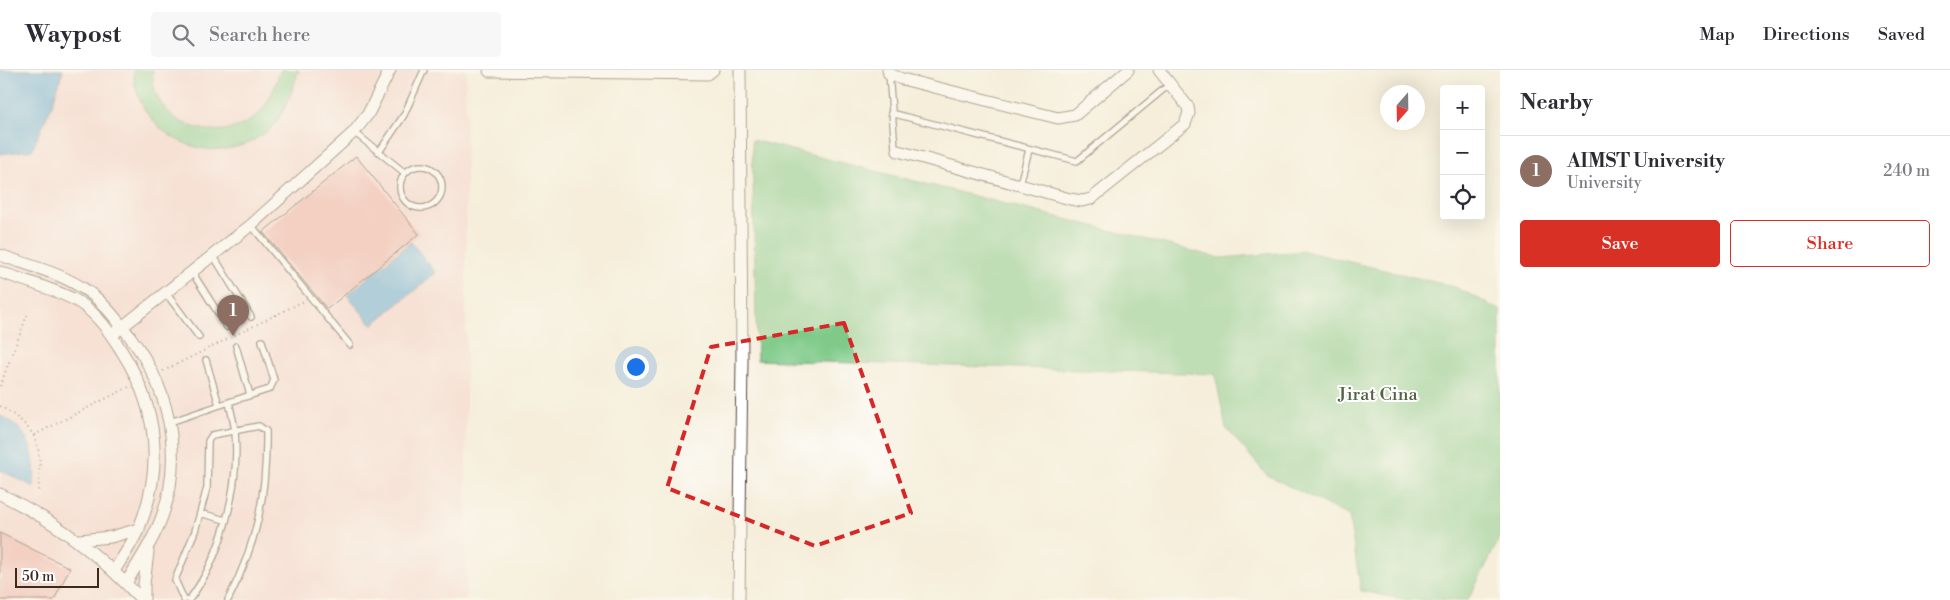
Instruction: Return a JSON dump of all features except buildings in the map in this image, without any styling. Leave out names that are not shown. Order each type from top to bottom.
[{"type":"street","points":[[112,336],[251,225],[354,132],[368,114],[390,70]]},
{"type":"street","points":[[488,70],[708,74],[713,70]]},
{"type":"street","points":[[739,600],[742,351],[740,70]]},
{"type":"street","points":[[889,72],[1058,118],[1075,115],[1128,70]]},
{"type":"street","points":[[898,150],[1082,201],[1098,194],[1185,124],[1189,113],[1188,107],[1159,70]]},
{"type":"street","points":[[0,255],[82,287],[95,296],[123,327],[155,375],[170,422],[173,443],[170,484],[146,560],[143,600]]},
{"type":"street","points":[[0,272],[76,300],[89,310],[112,336],[140,382],[153,424],[156,448],[151,484],[139,528],[114,571]]},
{"type":"street","points":[[0,494],[38,513],[79,540],[143,600]]},
{"type":"street","points":[[79,540],[111,537],[139,528]]},
{"type":"street","points":[[126,583],[154,536]]},
{"type":"lane","points":[[379,152],[404,115],[424,70]]},
{"type":"lane","points":[[889,72],[895,148],[898,150]]},
{"type":"lane","points":[[891,113],[1077,161],[1170,84]]},
{"type":"lane","points":[[354,132],[405,173]]},
{"type":"lane","points":[[1020,184],[1029,150]]},
{"type":"lane","points":[[416,166],[423,166],[435,171],[442,182],[443,189],[438,201],[432,206],[417,208],[404,200],[400,187],[405,173],[416,166]]},
{"type":"lane","points":[[251,225],[350,345]]},
{"type":"lane","points":[[213,255],[250,318]]},
{"type":"lane","points":[[192,272],[227,327]]},
{"type":"lane","points":[[166,293],[199,337]]},
{"type":"lane","points":[[170,422],[270,389],[274,380],[262,341]]},
{"type":"lane","points":[[236,346],[250,395]]},
{"type":"lane","points":[[206,360],[218,405]]},
{"type":"lane","points":[[189,600],[205,575],[225,520],[235,474],[235,432],[229,402]]},
{"type":"lane","points":[[184,600],[174,580],[200,514],[206,488],[208,441],[212,435],[259,426],[266,431],[266,473],[257,531],[243,571],[228,600]]},
{"type":"lane","points":[[200,514],[225,520]]},
{"type":"path","points":[[155,375],[311,298]]},
{"type":"path","points":[[0,386],[28,313]]},
{"type":"path","points":[[34,435],[140,382]]},
{"type":"path","points":[[0,406],[20,418],[34,435],[39,448],[38,494]]},
{"type":"highlighted area","points":[[844,323],[911,513],[815,546],[667,488],[711,347]]},
{"type":"shaded area","points":[[0,70],[466,70],[466,600],[0,600]]},
{"type":"green space","points":[[134,70],[153,70],[155,89],[162,105],[175,117],[190,126],[208,130],[226,130],[243,124],[258,114],[272,93],[281,70],[299,70],[285,108],[271,128],[255,139],[238,146],[204,149],[187,144],[171,136],[157,125],[140,101],[135,85]]},
{"type":"green space","name":"Jirat Cina","points":[[752,140],[1220,258],[1304,251],[1455,287],[1500,310],[1500,538],[1468,600],[1408,600],[1361,591],[1349,516],[1267,475],[1226,428],[1215,374],[757,360]]},
{"type":"water","points":[[0,70],[63,70],[52,105],[32,150],[0,154]]},
{"type":"water","points":[[411,242],[436,273],[372,325],[347,295]]},
{"type":"water","points":[[0,416],[10,421],[25,436],[34,466],[34,487],[0,470]]},
{"type":"place","name":"AIMST University","points":[[233,336]]}]
